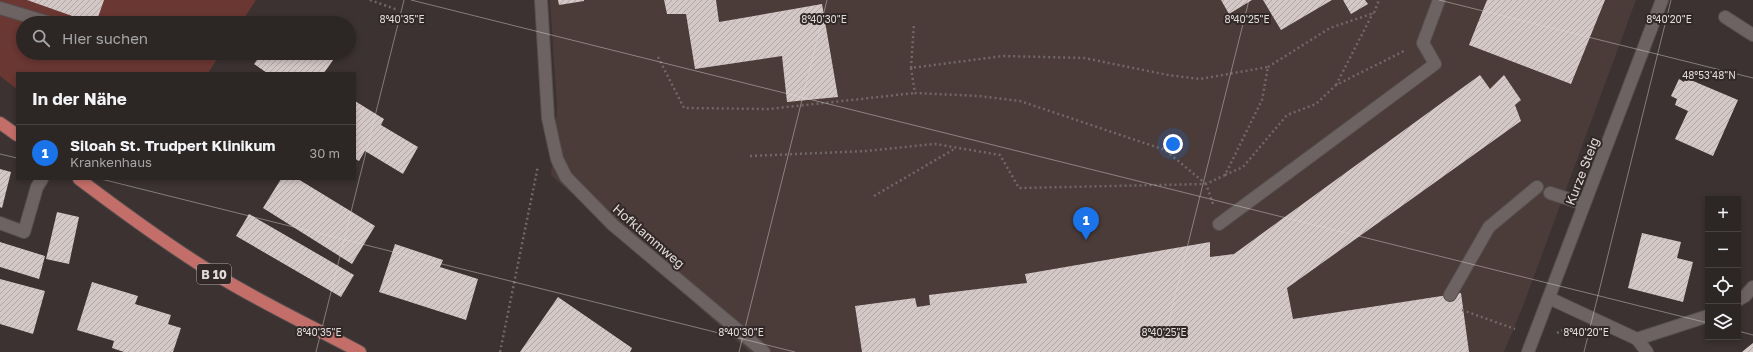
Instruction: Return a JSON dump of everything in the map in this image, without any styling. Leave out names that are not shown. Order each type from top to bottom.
[{"type":"main road","name":"Hofklammweg","points":[[541,0],[548,118],[557,159],[566,177],[613,225],[764,352]]},
{"type":"main road","points":[[1220,224],[1434,64],[1423,43],[1439,0]]},
{"type":"main road","name":"Kurze Steig","points":[[1528,352],[1662,0]]},
{"type":"main road","points":[[0,8],[27,16]]},
{"type":"main road","points":[[1725,17],[1753,35]]},
{"type":"main road","points":[[0,123],[16,134]]},
{"type":"main road","points":[[0,223],[24,232],[36,187],[41,180]]},
{"type":"main road","name":"B 10","points":[[80,180],[218,276],[296,320],[360,352]]},
{"type":"main road","points":[[1450,295],[1489,227],[1537,187]]},
{"type":"main road","points":[[1550,193],[1584,204]]},
{"type":"main road","points":[[1741,298],[1753,287]]},
{"type":"main road","points":[[1549,298],[1636,339],[1647,352]]},
{"type":"main road","points":[[1636,339],[1705,317]]},
{"type":"path","points":[[370,0],[398,10]]},
{"type":"path","points":[[1336,85],[1374,13],[1379,0]]},
{"type":"path","points":[[911,68],[1003,56],[1084,58],[1168,75],[1200,78],[1268,67],[1330,28],[1374,13]]},
{"type":"path","points":[[914,22],[911,68],[915,93]]},
{"type":"path","points":[[750,156],[866,151],[935,144],[1000,155],[1019,188],[1206,184],[1243,167],[1287,115],[1316,104],[1336,85],[1423,43]]},
{"type":"path","points":[[658,57],[684,108],[769,109],[915,93],[979,96],[1020,101],[1165,150],[1206,184],[1220,224]]},
{"type":"path","points":[[1225,175],[1262,100],[1268,67]]},
{"type":"path","points":[[874,196],[956,148]]},
{"type":"path","points":[[500,352],[540,159]]},
{"type":"path","points":[[1458,308],[1513,328]]},
{"type":"shaded area","points":[[0,0],[256,0],[246,16],[16,16],[16,60],[216,60],[209,72],[16,72],[16,88],[0,76]]},
{"type":"shaded area","points":[[550,0],[1636,0],[1523,306],[1504,352],[749,352],[551,175],[557,107]]},
{"type":"building","points":[[27,0],[104,0],[98,16],[72,16]]},
{"type":"building","points":[[558,0],[584,0],[584,1],[559,5]]},
{"type":"building","points":[[664,0],[716,0],[719,22],[822,4],[838,97],[787,102],[782,56],[695,69],[686,14],[667,14]]},
{"type":"building","points":[[1221,0],[1252,0],[1229,14]]},
{"type":"building","points":[[1263,0],[1332,0],[1281,30]]},
{"type":"building","points":[[1343,0],[1365,0],[1368,4],[1351,14]]},
{"type":"building","points":[[1487,0],[1605,0],[1571,84],[1469,45]]},
{"type":"building","points":[[257,60],[333,60],[325,72],[266,72],[254,64]]},
{"type":"building","points":[[1480,75],[1490,89],[1504,75],[1521,100],[1515,105],[1521,121],[1287,288],[1293,319],[1461,293],[1469,352],[862,352],[855,306],[915,298],[917,307],[930,305],[929,295],[1027,283],[1025,274],[1210,242],[1210,257],[1234,254]]},
{"type":"building","points":[[1686,78],[1738,100],[1713,156],[1675,139],[1688,111],[1675,105],[1677,99],[1671,96],[1679,79],[1684,82]]},
{"type":"building","points":[[356,102],[384,119],[381,125],[418,147],[403,174],[365,151],[359,161],[356,160]]},
{"type":"building","points":[[0,169],[11,172],[2,208],[0,207]]},
{"type":"building","points":[[280,180],[300,180],[375,226],[352,264],[263,208]]},
{"type":"building","points":[[57,212],[79,217],[69,264],[46,259]]},
{"type":"building","points":[[249,214],[354,275],[341,297],[236,236]]},
{"type":"building","points":[[1642,233],[1681,242],[1677,258],[1693,262],[1683,302],[1628,288]]},
{"type":"building","points":[[0,242],[45,256],[39,279],[0,267]]},
{"type":"building","points":[[395,244],[443,260],[440,267],[478,279],[466,320],[379,292]]},
{"type":"building","points":[[0,279],[45,291],[33,334],[0,324]]},
{"type":"building","points":[[92,282],[138,296],[135,304],[171,315],[168,324],[181,328],[173,352],[124,352],[112,348],[114,341],[77,330]]},
{"type":"building","points":[[558,297],[632,348],[630,352],[520,352]]},
{"type":"building","points":[[1753,343],[1753,352],[1742,352],[1743,351]]},
{"type":"place","name":"Siloah St. Trudpert Klinikum","points":[[1086,240]]}]
